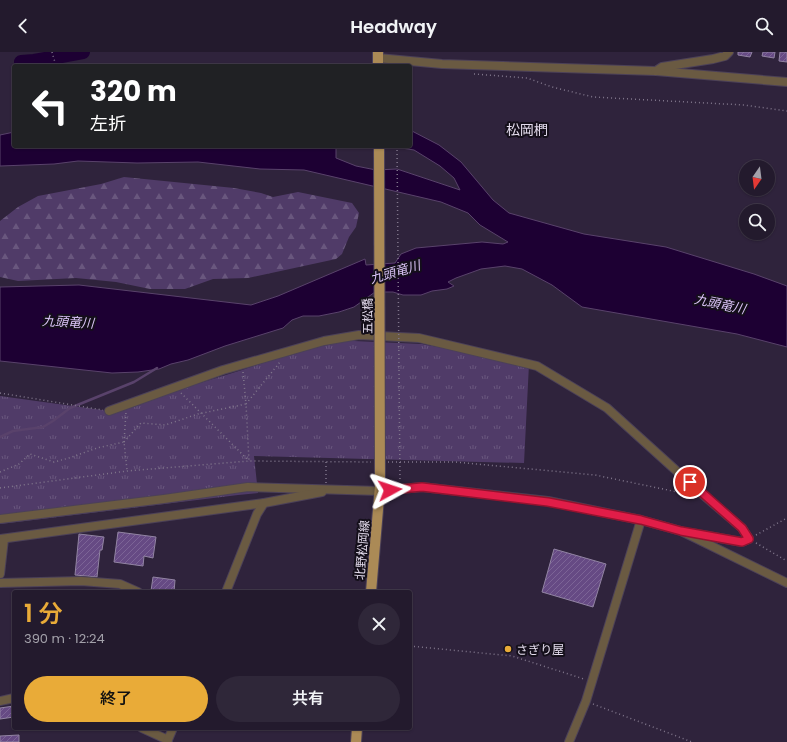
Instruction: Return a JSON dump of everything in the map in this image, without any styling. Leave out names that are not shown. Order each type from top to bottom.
[{"type":"main road","name":"五松橋","points":[[379,148],[380,488]]},
{"type":"main road","name":"北野松岡線","points":[[371,590],[380,488]]},
{"type":"main road","points":[[356,742],[357,730]]},
{"type":"street","points":[[656,71],[662,67],[725,56],[729,52]]},
{"type":"street","points":[[378,60],[397,56],[442,64],[656,71],[787,82]]},
{"type":"street","points":[[0,519],[248,487],[339,489],[422,487],[548,502],[641,520],[681,531],[742,542],[749,539],[742,528],[607,408],[537,366],[419,338],[359,335],[324,341],[242,365],[109,411]]},
{"type":"street","points":[[0,574],[2,539],[264,503],[339,489]]},
{"type":"street","points":[[227,590],[257,514],[264,503]]},
{"type":"street","points":[[569,742],[586,701],[641,520]]},
{"type":"street","points":[[681,531],[787,583]]},
{"type":"street","points":[[0,583],[81,581],[120,584],[134,590]]},
{"type":"street","points":[[0,701],[12,698]]},
{"type":"street","points":[[146,730],[168,741],[172,730]]},
{"type":"path","points":[[52,52],[55,64]]},
{"type":"path","points":[[468,73],[527,78],[552,87],[593,97],[744,105],[787,111]]},
{"type":"path","points":[[397,148],[400,481]]},
{"type":"path","points":[[0,472],[19,464],[30,454],[54,462],[98,448],[124,442],[142,423],[165,425],[198,414],[246,404],[288,352]]},
{"type":"path","points":[[242,365],[249,461]]},
{"type":"path","points":[[175,387],[249,461]]},
{"type":"path","points":[[0,393],[109,411]]},
{"type":"path","points":[[127,404],[124,442],[127,471]]},
{"type":"path","points":[[0,488],[127,471],[249,461],[372,462]]},
{"type":"path","points":[[326,462],[326,488]]},
{"type":"path","points":[[387,462],[455,462],[595,475],[693,495]]},
{"type":"path","points":[[749,539],[787,518]]},
{"type":"path","points":[[749,539],[787,561]]},
{"type":"path","points":[[412,646],[512,656],[592,682]]},
{"type":"path","points":[[586,701],[692,742]]},
{"type":"green space","points":[[124,177],[234,188],[273,197],[298,192],[352,203],[359,213],[356,227],[349,237],[342,254],[336,259],[248,278],[213,279],[185,289],[150,289],[116,282],[76,278],[18,281],[0,277],[0,221],[18,207],[38,196],[101,184]]},
{"type":"green space","points":[[331,340],[422,344],[529,364],[524,463],[254,456],[258,493],[0,524],[0,396],[109,411],[242,370]]},
{"type":"water","name":"九頭竜川","points":[[412,131],[439,145],[461,162],[493,200],[509,213],[584,234],[666,247],[754,274],[787,286],[787,347],[737,334],[582,307],[552,285],[522,269],[505,266],[481,269],[448,282],[454,286],[421,295],[375,292],[354,307],[319,316],[303,316],[292,320],[283,328],[159,369],[138,372],[112,373],[0,361],[0,287],[79,285],[251,305],[278,296],[365,259],[366,265],[395,263],[401,254],[416,248],[482,242],[503,244],[508,242],[480,225],[468,213],[441,202],[304,170],[260,169],[198,162],[137,163],[78,161],[54,164],[0,166],[0,135],[12,132],[12,148],[336,148],[336,158],[356,166],[376,170],[397,169],[460,190],[454,178],[440,166],[414,150],[402,148],[412,148]]},
{"type":"building","points":[[738,52],[752,52],[750,57],[738,55]]},
{"type":"building","points":[[763,52],[775,52],[774,58],[762,56]]},
{"type":"building","points":[[780,52],[787,52],[787,62],[779,61]]},
{"type":"building","points":[[118,532],[156,537],[153,558],[144,556],[143,566],[114,562]]},
{"type":"building","points":[[79,534],[104,537],[102,550],[100,550],[97,577],[75,575]]},
{"type":"building","points":[[554,549],[606,564],[593,607],[542,592]]},
{"type":"building","points":[[153,577],[175,580],[174,590],[151,590]]},
{"type":"building","points":[[12,706],[12,717],[0,719],[0,708]]},
{"type":"building","points":[[19,735],[19,742],[0,742],[0,736]]},
{"type":"waterway","points":[[21,62],[83,52]]},
{"type":"waterway","points":[[0,437],[13,431],[43,427],[70,408],[134,382],[157,368]]},
{"type":"place","name":"さぎり屋","points":[[508,649]]},
{"type":"district","name":"松岡椚","points":[[527,130]]},
{"type":"route","points":[[390,490],[422,487],[548,502],[641,520],[681,531],[742,542],[749,539],[742,528],[690,482]]}]
